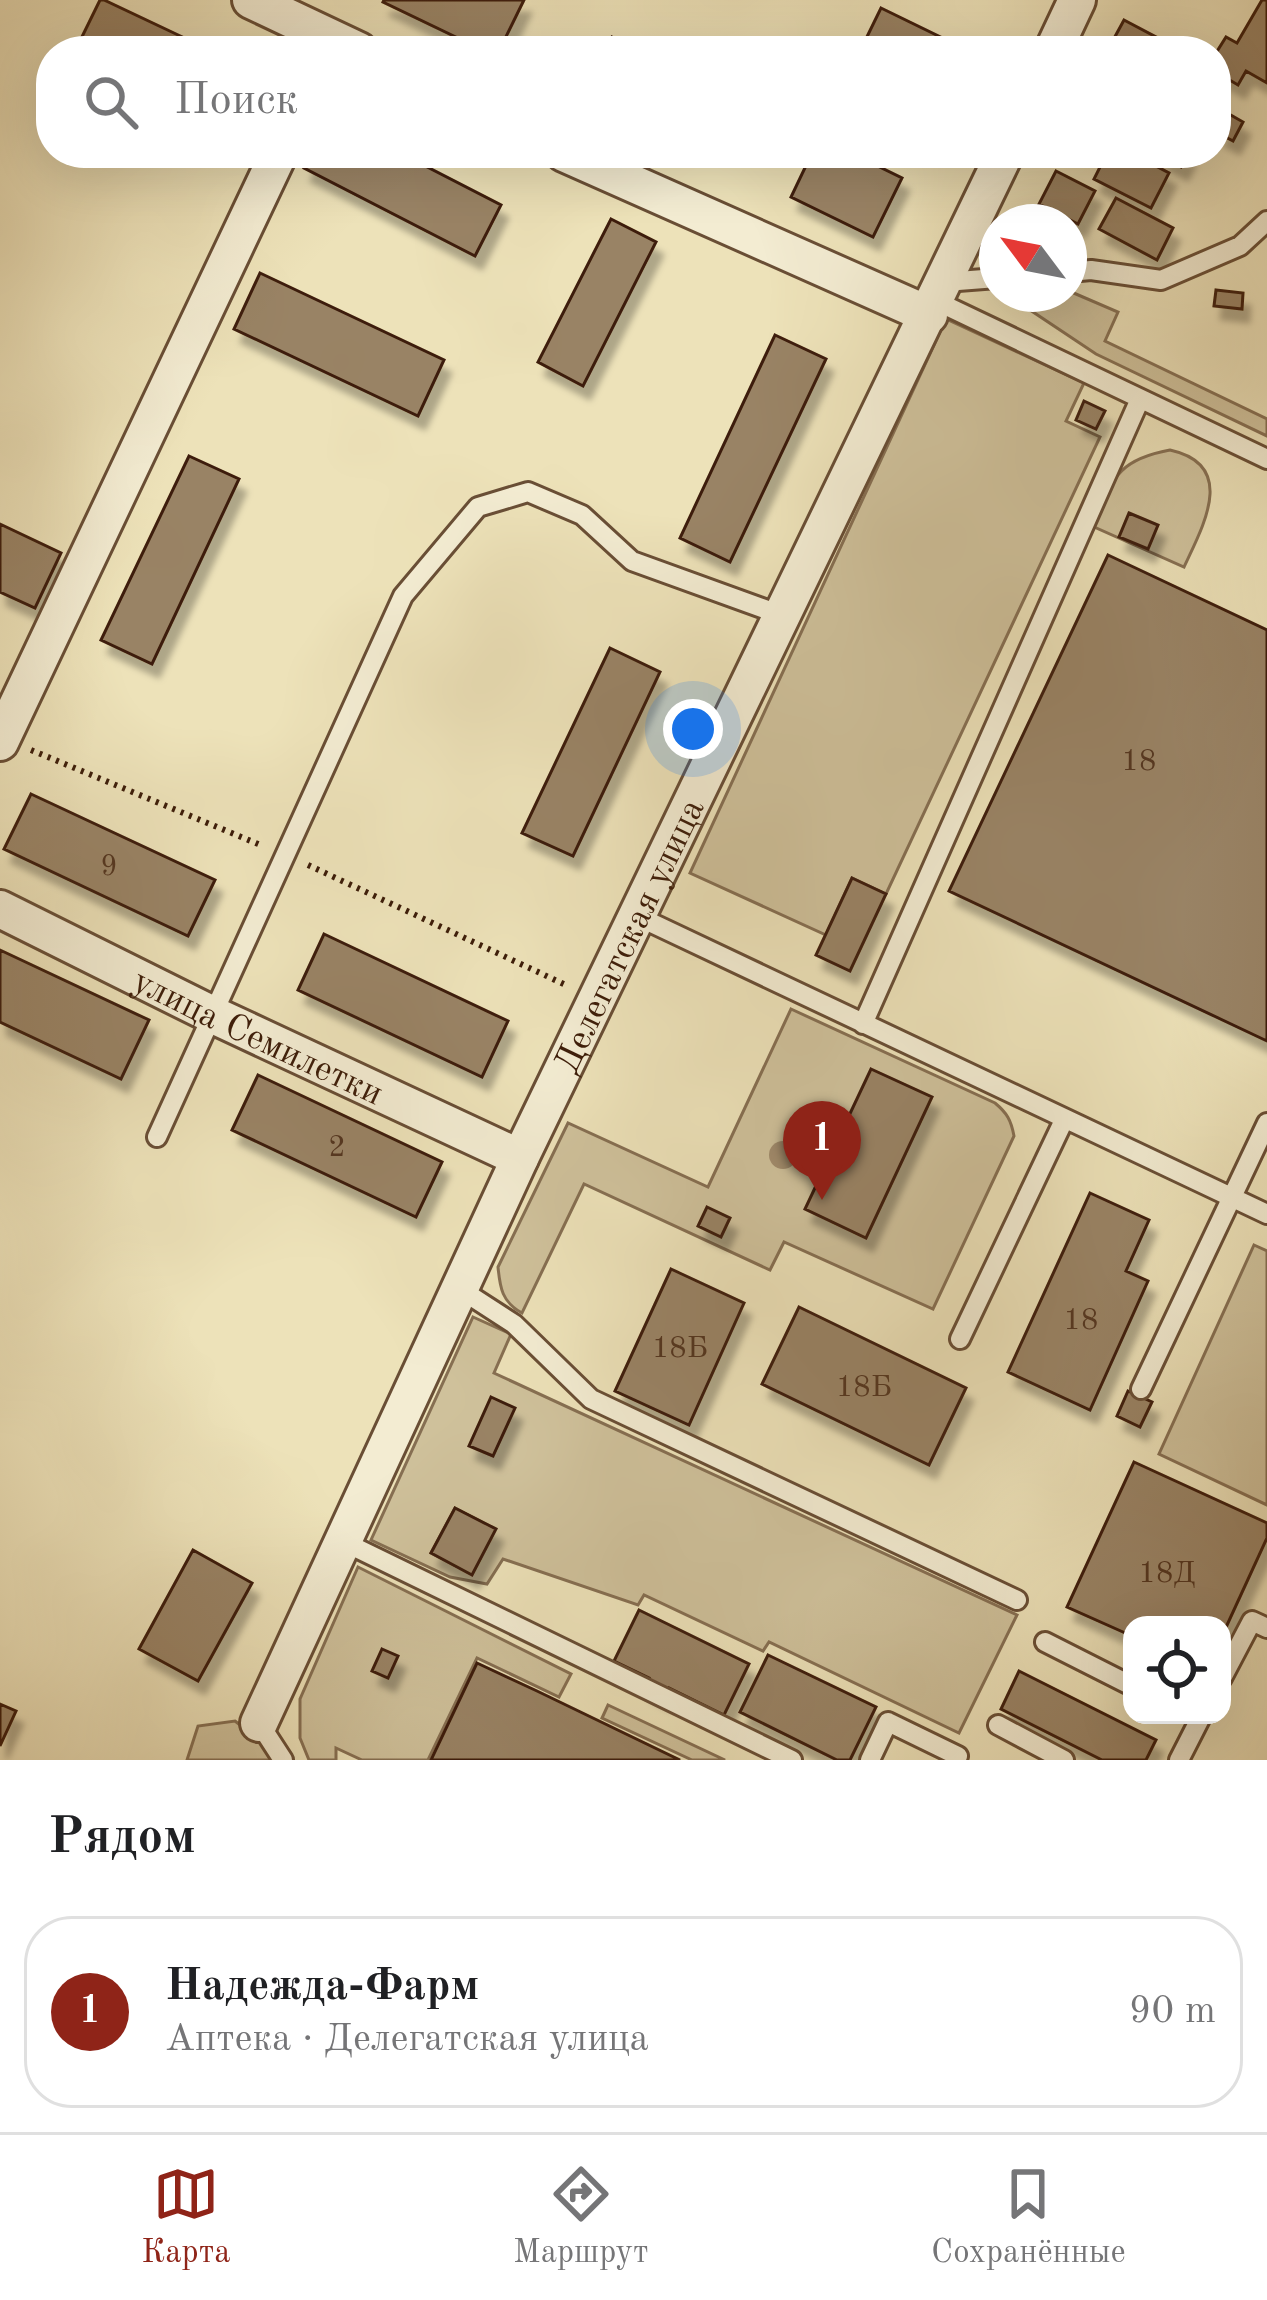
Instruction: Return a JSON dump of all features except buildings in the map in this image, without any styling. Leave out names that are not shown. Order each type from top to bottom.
[{"type":"street","points":[[251,0],[319,36]]},
{"type":"street","points":[[1060,36],[1077,0]]},
{"type":"street","points":[[0,742],[272,168]]},
{"type":"street","points":[[602,168],[936,300]]},
{"type":"street","name":"Делегатская улица","points":[[259,1723],[520,1158],[998,168]]},
{"type":"street","name":"улица Семилетки","points":[[0,910],[211,1015],[520,1158]]},
{"type":"lane","points":[[1087,270],[1161,280],[1240,246],[1267,221]]},
{"type":"lane","points":[[936,300],[979,284]]},
{"type":"lane","points":[[936,300],[1267,459]]},
{"type":"lane","points":[[863,1024],[1140,399]]},
{"type":"lane","points":[[157,1137],[403,596],[478,507],[528,492],[581,514],[632,561],[784,616]]},
{"type":"lane","points":[[639,917],[1267,1214]]},
{"type":"lane","points":[[960,1339],[1064,1120]]},
{"type":"lane","points":[[1142,1389],[1267,1123]]},
{"type":"lane","points":[[460,1289],[514,1324],[591,1399],[1017,1600]]},
{"type":"lane","points":[[342,1541],[792,1760]]},
{"type":"lane","points":[[1231,1661],[1252,1621],[1267,1628]]},
{"type":"lane","points":[[1045,1642],[1123,1681]]},
{"type":"lane","points":[[869,1760],[889,1722],[958,1756],[956,1760]]},
{"type":"lane","points":[[259,1723],[283,1760]]},
{"type":"lane","points":[[1179,1760],[1194,1724]]},
{"type":"lane","points":[[998,1725],[1064,1760]]},
{"type":"shaded area","points":[[1087,299],[1118,312],[1105,341],[1267,419],[1267,436],[1096,354],[1033,312],[1087,312]]},
{"type":"shaded area","points":[[946,319],[1084,383],[1066,421],[1100,437],[886,894],[852,878],[826,935],[690,873]]},
{"type":"shaded area","points":[[1170,450],[1204,469],[1209,483],[1206,516],[1184,567],[1092,526],[1105,496],[1127,466]]},
{"type":"shaded area","points":[[791,1009],[995,1103],[1010,1121],[1014,1136],[933,1309],[784,1242],[770,1270],[584,1184],[522,1313],[510,1304],[501,1288],[498,1267],[568,1123],[708,1187]]},
{"type":"shaded area","points":[[1254,1245],[1267,1251],[1267,1505],[1159,1454]]},
{"type":"shaded area","points":[[473,1317],[511,1334],[494,1373],[1017,1615],[959,1733],[769,1642],[763,1651],[644,1595],[638,1605],[503,1559],[487,1584],[450,1577],[371,1540]],"holes":[[[455,1508],[495,1529],[472,1574],[431,1553]]]},
{"type":"shaded area","points":[[358,1567],[571,1674],[559,1697],[477,1658],[428,1760],[362,1760],[336,1748],[336,1760],[309,1760],[300,1738],[300,1699]]},
{"type":"shaded area","points":[[608,1705],[725,1760],[692,1760],[602,1718]]},
{"type":"shaded area","points":[[235,1721],[264,1744],[273,1760],[187,1760],[198,1726]]},
{"type":"place","name":"Надежда-Фарм","points":[[822,1200]]}]
